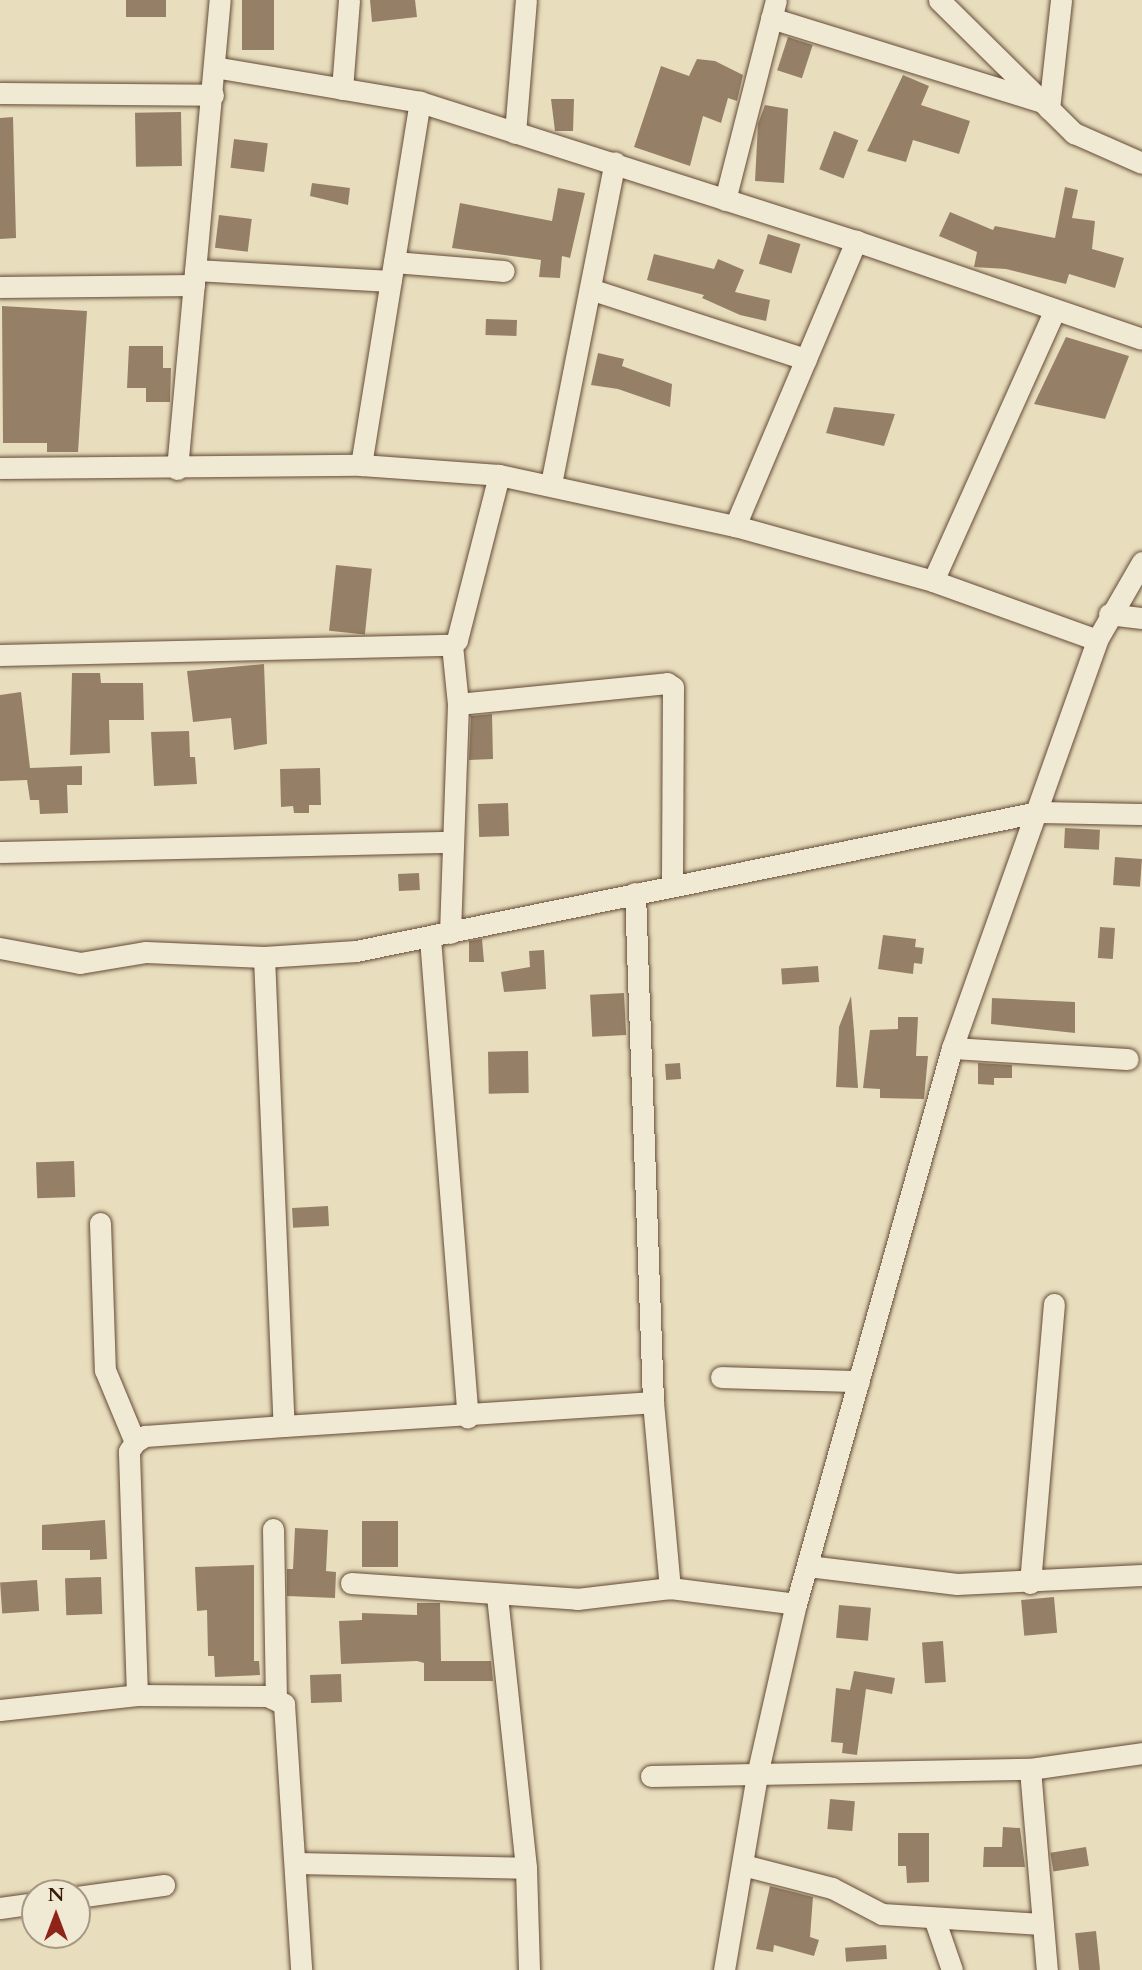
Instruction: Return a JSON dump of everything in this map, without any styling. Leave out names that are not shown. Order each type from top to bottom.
[{"type":"street","points":[[177,469],[220,0]]},
{"type":"street","points":[[342,89],[349,0]]},
{"type":"street","points":[[515,133],[526,0]]},
{"type":"street","points":[[1046,105],[1061,0]]},
{"type":"street","points":[[948,3],[1074,133],[1142,163]]},
{"type":"street","points":[[725,200],[774,9],[1046,105]]},
{"type":"street","points":[[214,67],[420,102],[856,241],[1142,340]]},
{"type":"street","points":[[0,93],[213,95]]},
{"type":"street","points":[[360,465],[420,102]]},
{"type":"street","points":[[551,484],[615,162]]},
{"type":"street","points":[[735,526],[856,241]]},
{"type":"street","points":[[0,287],[195,277],[504,271]]},
{"type":"street","points":[[590,289],[806,359]]},
{"type":"street","points":[[933,581],[1055,310]]},
{"type":"street","points":[[0,468],[177,469],[360,465],[499,475],[551,484],[735,526],[933,581],[1097,640]]},
{"type":"street","points":[[0,655],[452,645],[457,640],[499,475]]},
{"type":"street","points":[[724,1970],[757,1775],[796,1604],[952,1048],[982,957],[1038,812],[1097,640],[1109,614],[1142,562]]},
{"type":"street","points":[[1109,614],[1142,618]]},
{"type":"street","points":[[452,645],[458,704],[453,842],[440,936],[468,1417]]},
{"type":"street","points":[[458,704],[667,683],[673,687],[672,884]]},
{"type":"street","points":[[0,948],[80,963],[146,952],[264,957],[356,951],[440,936],[672,884],[1038,812],[1142,814]]},
{"type":"street","points":[[0,852],[453,842]]},
{"type":"street","points":[[635,893],[653,1402],[670,1588]]},
{"type":"street","points":[[264,957],[284,1426]]},
{"type":"street","points":[[952,1048],[1128,1059]]},
{"type":"street","points":[[100,1223],[105,1370],[135,1442]]},
{"type":"street","points":[[1030,1583],[1054,1304]]},
{"type":"street","points":[[721,1377],[859,1381]]},
{"type":"street","points":[[137,1695],[129,1451],[135,1442],[145,1436],[468,1417],[653,1402]]},
{"type":"street","points":[[274,1529],[276,1698]]},
{"type":"street","points":[[808,1566],[957,1584],[1030,1583],[1142,1575]]},
{"type":"street","points":[[351,1583],[497,1597],[577,1599],[670,1588],[796,1604]]},
{"type":"street","points":[[497,1597],[526,1868],[529,1970]]},
{"type":"street","points":[[0,1710],[137,1695],[276,1698],[284,1704],[301,1970]]},
{"type":"street","points":[[651,1776],[1030,1769],[1142,1753]]},
{"type":"street","points":[[1030,1769],[1047,1970]]},
{"type":"street","points":[[295,1863],[526,1868]]},
{"type":"street","points":[[743,1865],[832,1888],[882,1914],[1042,1924]]},
{"type":"street","points":[[91,1895],[164,1885]]},
{"type":"street","points":[[0,1908],[21,1905]]},
{"type":"street","points":[[934,1919],[952,1970]]},
{"type":"building","points":[[126,0],[166,0],[166,17],[126,17]]},
{"type":"building","points":[[242,0],[274,0],[274,50],[242,50]]},
{"type":"building","points":[[370,0],[415,0],[417,17],[372,22]]},
{"type":"building","points":[[788,37],[813,45],[802,78],[777,70]]},
{"type":"building","points":[[697,59],[715,61],[743,75],[737,101],[728,98],[721,123],[703,116],[690,166],[634,147],[661,66],[689,76]]},
{"type":"building","points":[[903,75],[929,86],[921,105],[970,121],[959,154],[913,140],[906,162],[867,151]]},
{"type":"building","points":[[551,99],[574,99],[573,131],[555,131]]},
{"type":"building","points":[[765,105],[788,109],[784,183],[755,181],[758,124]]},
{"type":"building","points":[[181,112],[182,166],[136,167],[135,113]]},
{"type":"building","points":[[13,117],[16,238],[0,239],[0,118]]},
{"type":"building","points":[[834,131],[858,140],[844,179],[819,169]]},
{"type":"building","points":[[234,139],[268,143],[264,172],[230,168]]},
{"type":"building","points":[[312,183],[350,188],[348,205],[310,196]]},
{"type":"building","points":[[1065,187],[1078,190],[1072,218],[1095,221],[1092,249],[1124,258],[1115,288],[1069,274],[1066,284],[1006,269],[974,267],[977,252],[939,236],[950,212],[993,230],[995,226],[1055,238]]},
{"type":"building","points":[[558,188],[585,193],[570,258],[562,256],[560,278],[539,277],[541,260],[452,248],[460,203],[552,221]]},
{"type":"building","points":[[219,215],[252,219],[248,252],[215,248]]},
{"type":"building","points":[[768,234],[801,244],[791,274],[759,264]]},
{"type":"building","points":[[654,254],[714,269],[718,259],[744,270],[735,292],[770,300],[766,321],[740,315],[702,298],[704,295],[647,280]]},
{"type":"building","points":[[2,306],[87,311],[78,452],[47,452],[47,443],[3,443]]},
{"type":"building","points":[[486,319],[517,320],[516,336],[485,335]]},
{"type":"building","points":[[1066,337],[1129,356],[1105,419],[1034,404]]},
{"type":"building","points":[[129,346],[163,346],[163,368],[171,368],[170,402],[146,402],[146,388],[127,388]]},
{"type":"building","points":[[598,353],[624,359],[622,366],[672,384],[670,407],[618,389],[591,385]]},
{"type":"building","points":[[834,407],[895,414],[884,446],[826,433]]},
{"type":"building","points":[[336,565],[372,569],[365,634],[329,631]]},
{"type":"building","points":[[264,664],[267,744],[234,750],[231,718],[193,722],[187,671]]},
{"type":"building","points":[[72,673],[100,673],[101,683],[143,683],[144,720],[109,720],[110,753],[70,755]]},
{"type":"building","points":[[21,692],[30,768],[82,766],[82,785],[67,785],[68,813],[40,814],[39,800],[30,800],[27,780],[0,781],[0,695]]},
{"type":"building","points":[[492,714],[493,759],[469,760],[471,716]]},
{"type":"building","points":[[189,731],[190,757],[195,757],[197,784],[154,786],[151,732]]},
{"type":"building","points":[[320,768],[321,805],[309,805],[309,813],[294,813],[293,806],[281,807],[280,769]]},
{"type":"building","points":[[508,803],[509,836],[479,837],[478,804]]},
{"type":"building","points":[[1065,828],[1100,830],[1099,850],[1064,848]]},
{"type":"building","points":[[1115,857],[1142,859],[1140,887],[1113,885]]},
{"type":"building","points":[[419,873],[420,890],[399,891],[398,874]]},
{"type":"building","points":[[1100,927],[1115,928],[1113,959],[1098,958]]},
{"type":"building","points":[[883,935],[916,939],[915,947],[924,948],[922,964],[914,963],[913,974],[878,969]]},
{"type":"building","points":[[482,939],[484,962],[469,962],[469,941]]},
{"type":"building","points":[[544,950],[546,989],[504,992],[501,972],[530,967],[529,951]]},
{"type":"building","points":[[818,966],[819,982],[782,985],[781,969]]},
{"type":"building","points":[[624,993],[626,1035],[592,1037],[590,995]]},
{"type":"building","points":[[851,996],[858,1088],[836,1087],[839,1027]]},
{"type":"building","points":[[992,998],[1075,1002],[1075,1033],[991,1024]]},
{"type":"building","points":[[898,1017],[918,1017],[916,1056],[928,1056],[924,1099],[880,1098],[880,1089],[863,1088],[870,1030],[898,1029]]},
{"type":"building","points":[[528,1051],[529,1093],[489,1094],[488,1052]]},
{"type":"building","points":[[680,1063],[681,1079],[666,1080],[665,1064]]},
{"type":"building","points":[[978,1063],[1012,1065],[1012,1078],[994,1078],[994,1085],[978,1084]]},
{"type":"building","points":[[74,1161],[75,1197],[37,1198],[36,1162]]},
{"type":"building","points":[[328,1206],[329,1226],[293,1228],[292,1208]]},
{"type":"building","points":[[105,1520],[107,1559],[90,1560],[90,1550],[42,1550],[42,1525]]},
{"type":"building","points":[[362,1521],[398,1521],[398,1567],[362,1567]]},
{"type":"building","points":[[295,1528],[328,1530],[326,1571],[336,1572],[335,1598],[287,1596],[287,1569],[293,1569]]},
{"type":"building","points":[[254,1565],[254,1661],[259,1661],[260,1675],[215,1677],[214,1656],[208,1656],[207,1610],[197,1611],[195,1567]]},
{"type":"building","points":[[101,1577],[102,1614],[66,1615],[65,1578]]},
{"type":"building","points":[[37,1580],[39,1611],[2,1614],[0,1583]]},
{"type":"building","points":[[1054,1597],[1057,1633],[1024,1636],[1021,1600]]},
{"type":"building","points":[[417,1603],[440,1603],[441,1661],[491,1661],[493,1681],[424,1681],[424,1663],[417,1661],[341,1664],[339,1621],[362,1620],[362,1613],[417,1615]]},
{"type":"building","points":[[839,1605],[871,1608],[868,1641],[836,1638]]},
{"type":"building","points":[[943,1641],[946,1682],[925,1683],[922,1642]]},
{"type":"building","points":[[854,1671],[895,1678],[892,1694],[866,1689],[857,1755],[842,1753],[843,1743],[831,1742],[836,1688],[850,1690]]},
{"type":"building","points":[[341,1674],[342,1702],[311,1703],[310,1675]]},
{"type":"building","points":[[830,1799],[855,1801],[852,1831],[827,1829]]},
{"type":"building","points":[[1003,1827],[1020,1828],[1025,1867],[983,1867],[984,1847],[1002,1847]]},
{"type":"building","points":[[898,1833],[929,1833],[929,1882],[907,1883],[906,1866],[898,1866]]},
{"type":"building","points":[[1086,1847],[1089,1866],[1053,1871],[1050,1853]]},
{"type":"building","points":[[770,1886],[813,1897],[810,1937],[819,1940],[814,1956],[774,1945],[773,1952],[756,1949]]},
{"type":"building","points":[[1096,1931],[1100,1970],[1079,1970],[1075,1933]]},
{"type":"building","points":[[886,1945],[887,1959],[846,1962],[845,1948]]}]
